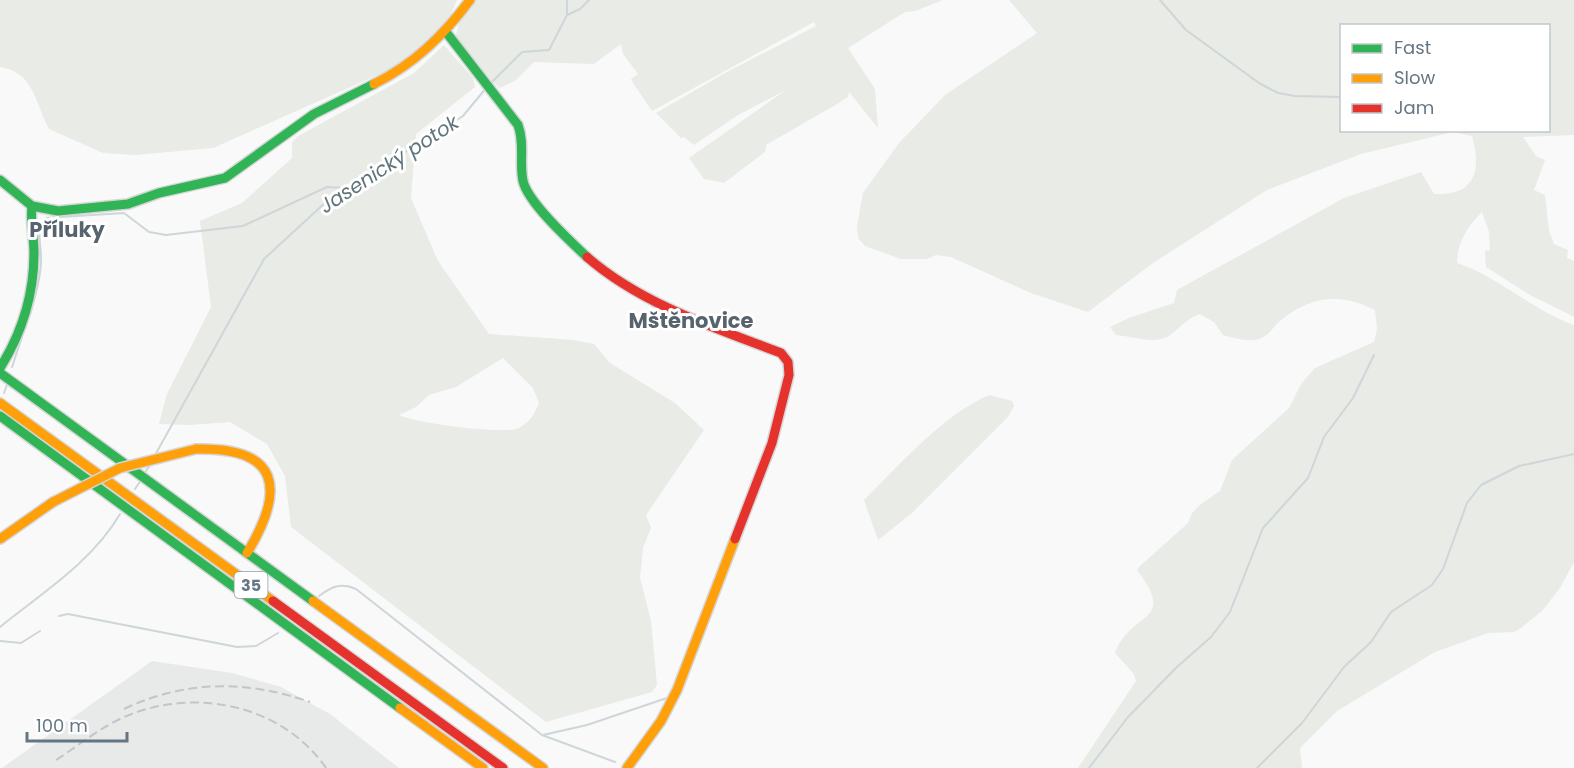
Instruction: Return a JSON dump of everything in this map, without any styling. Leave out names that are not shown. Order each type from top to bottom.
[{"type":"main road","points":[[0,180],[32,206],[58,211],[128,204],[159,193],[225,178],[314,114],[392,75],[414,60],[446,32],[470,0]]},
{"type":"main road","points":[[446,32],[495,92],[524,136],[525,187],[558,231],[591,262],[663,306],[781,352],[788,362],[789,375],[772,443],[677,690],[661,722],[627,768]]},
{"type":"main road","points":[[32,206],[30,220],[34,249],[33,282],[12,347],[0,370],[543,768]]},
{"type":"main road","name":"35","points":[[0,402],[503,768]]},
{"type":"main road","name":"35","points":[[0,416],[483,768]]},
{"type":"main road","points":[[0,539],[53,502],[120,468],[196,449],[224,447],[242,452],[257,461],[268,477],[272,490],[269,514],[247,553]]},
{"type":"shaded area","points":[[0,0],[457,0],[451,14],[434,34],[398,66],[213,148],[135,155],[103,153],[49,129],[27,82],[11,70],[0,67]]},
{"type":"shaded area","points":[[475,0],[943,0],[915,11],[905,12],[848,48],[875,89],[878,128],[849,92],[848,97],[766,145],[765,152],[724,183],[704,179],[689,158],[786,90],[738,115],[694,145],[684,137],[681,138],[656,113],[725,73],[816,26],[814,22],[652,111],[631,79],[638,74],[623,54],[621,44],[594,64],[534,62],[516,80],[500,88],[456,36],[459,22]]},
{"type":"shaded area","points":[[1009,0],[1574,0],[1574,135],[1523,137],[1536,156],[1545,160],[1534,190],[1545,195],[1549,231],[1554,244],[1568,250],[1567,258],[1574,261],[1574,317],[1530,295],[1486,267],[1485,251],[1490,250],[1489,232],[1482,212],[1464,235],[1457,263],[1487,276],[1544,311],[1574,325],[1574,562],[1560,588],[1542,611],[1514,632],[1488,633],[1435,652],[1337,711],[1300,748],[1302,768],[1078,768],[1136,681],[1134,674],[1115,653],[1122,639],[1152,609],[1153,600],[1148,587],[1137,570],[1188,523],[1192,513],[1201,504],[1220,491],[1232,460],[1289,408],[1301,384],[1315,368],[1374,342],[1377,329],[1375,310],[1338,299],[1326,299],[1303,306],[1280,321],[1267,335],[1255,340],[1243,340],[1223,335],[1214,322],[1200,314],[1164,339],[1116,335],[1110,327],[1174,303],[1177,290],[1344,198],[1421,172],[1434,194],[1459,191],[1472,179],[1476,160],[1475,149],[1472,136],[1453,132],[1361,154],[1267,190],[1153,263],[1088,312],[1031,293],[951,257],[936,255],[927,259],[901,259],[865,246],[858,238],[857,226],[863,193],[899,143],[945,95],[1037,33]]},
{"type":"shaded area","points":[[444,45],[473,78],[475,87],[416,134],[411,198],[438,261],[489,334],[574,340],[594,344],[610,363],[675,403],[704,430],[646,515],[651,528],[643,548],[640,578],[651,621],[657,685],[652,692],[546,722],[291,527],[285,476],[267,444],[230,422],[189,425],[159,424],[167,394],[211,307],[200,221],[242,203],[292,158],[292,142],[298,136],[414,73]],"holes":[[[503,358],[533,388],[539,403],[535,411],[523,426],[510,430],[459,427],[399,415],[416,407],[429,395],[456,387]]]},
{"type":"shaded area","points":[[990,395],[1012,401],[1014,406],[1008,417],[912,513],[878,540],[864,500],[923,441],[973,403]]},
{"type":"shaded area","points":[[152,661],[232,673],[281,687],[330,714],[399,768],[2,768]]},
{"type":"waterway","name":"Jasenický potok","points":[[491,83],[522,52],[549,50],[567,15],[567,0]]},
{"type":"waterway","points":[[567,15],[580,9],[589,0]]},
{"type":"waterway","points":[[1160,0],[1186,30],[1259,83],[1278,93],[1295,96],[1340,97]]},
{"type":"waterway","name":"Jasenický potok","points":[[154,457],[264,259],[327,201],[463,116],[487,87]]},
{"type":"waterway","points":[[30,314],[40,276],[40,235],[45,218],[124,213],[149,232],[166,235],[243,226],[327,187],[346,188]]},
{"type":"waterway","points":[[12,367],[22,337]]},
{"type":"waterway","points":[[1089,768],[1128,717],[1177,667],[1211,637],[1230,612],[1263,528],[1308,478],[1324,437],[1353,398],[1374,355]]},
{"type":"waterway","points":[[4,393],[7,385]]},
{"type":"waterway","points":[[1257,768],[1302,723],[1344,667],[1371,642],[1391,612],[1432,585],[1443,569],[1467,503],[1481,485],[1519,466],[1574,454]]},
{"type":"waterway","name":"Jasenický potok","points":[[146,471],[150,465]]},
{"type":"waterway","name":"Jasenický potok","points":[[135,489],[141,480]]},
{"type":"waterway","name":"Jasenický potok","points":[[0,627],[81,562],[109,531],[120,514]]},
{"type":"waterway","points":[[319,596],[336,586],[356,589],[542,735],[615,762]]},
{"type":"waterway","points":[[59,616],[68,614],[237,647],[256,646],[278,633]]},
{"type":"waterway","points":[[0,641],[21,643],[40,631]]},
{"type":"waterway","points":[[543,735],[587,725],[667,698]]},
{"type":"railway","points":[[124,709],[147,699],[170,693],[216,686],[263,690],[310,702]]},
{"type":"railway","points":[[56,760],[96,732],[122,718],[149,708],[177,703],[206,703],[234,707],[261,716],[285,729],[307,746],[326,768]]},
{"type":"traffic: fast","points":[[446,32],[518,125],[523,181],[533,200],[551,222],[587,257]]},
{"type":"traffic: fast","points":[[0,180],[32,206],[58,211],[128,204],[159,193],[225,178],[314,114],[374,84]]},
{"type":"traffic: fast","points":[[0,368],[15,341],[32,283],[34,253],[32,206]]},
{"type":"traffic: fast","points":[[0,373],[313,601]]},
{"type":"traffic: fast","points":[[0,416],[400,708]]},
{"type":"traffic: slow","points":[[374,84],[402,68],[427,48],[470,0]]},
{"type":"traffic: slow","points":[[0,403],[273,601]]},
{"type":"traffic: slow","points":[[196,449],[224,450],[245,455],[259,464],[268,476],[270,491],[267,509],[247,553]]},
{"type":"traffic: slow","points":[[53,502],[120,468],[196,449]]},
{"type":"traffic: slow","points":[[0,539],[53,502]]},
{"type":"traffic: slow","points":[[627,768],[661,721],[677,690],[735,539]]},
{"type":"traffic: slow","points":[[313,601],[543,768]]},
{"type":"traffic: slow","points":[[400,708],[483,768]]},
{"type":"traffic: jam","points":[[587,257],[608,274],[655,301],[705,324],[781,353],[788,362],[789,375],[772,443],[735,539]]},
{"type":"traffic: jam","points":[[273,601],[503,768]]},
{"type":"district","name":"Příluky","points":[[67,230]]},
{"type":"district","name":"Mštěnovice","points":[[691,321]]}]
